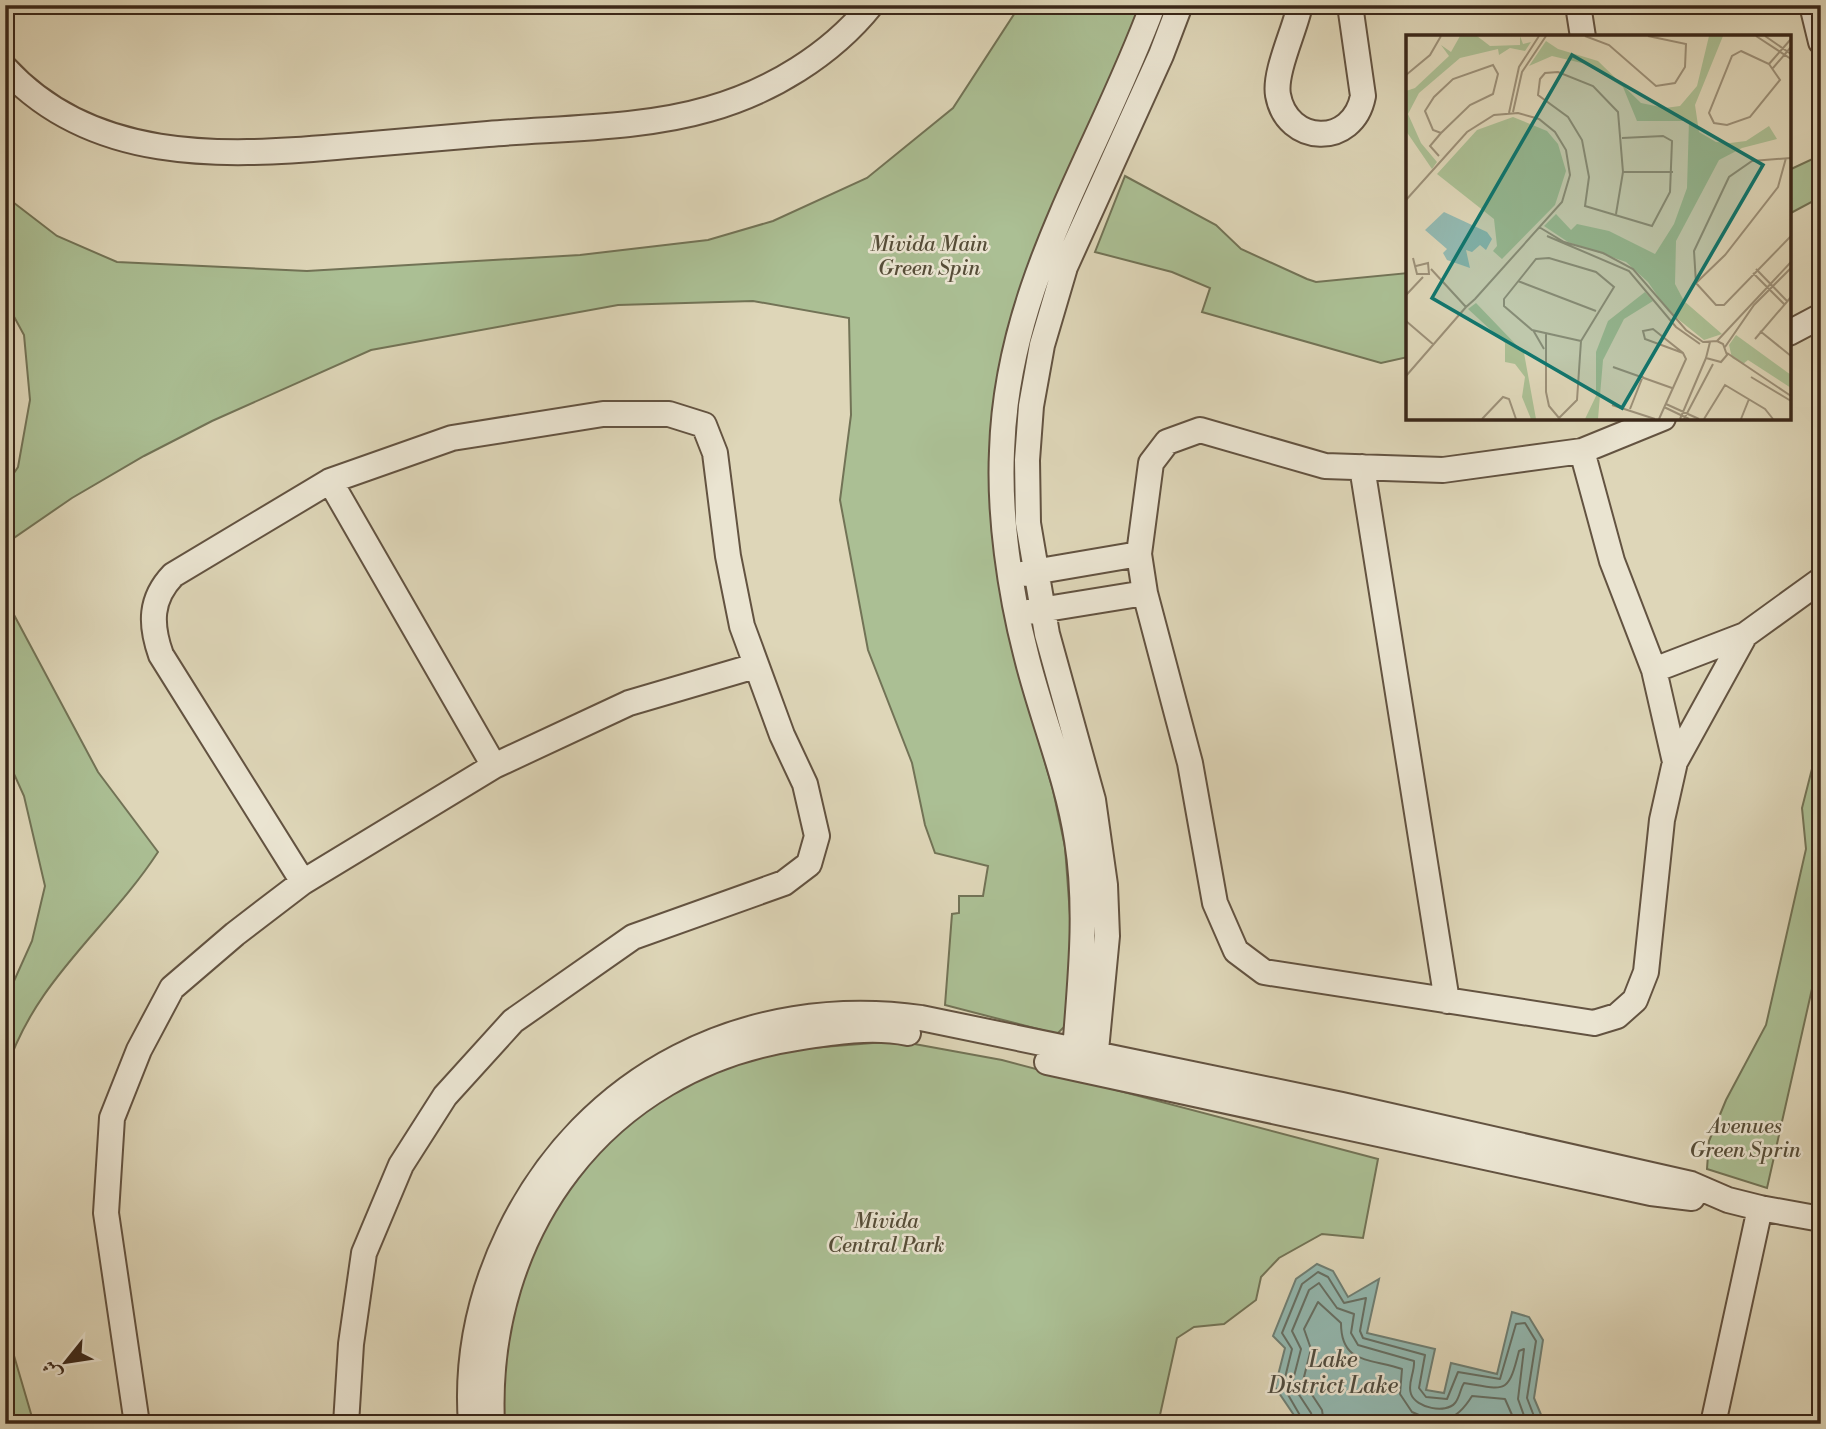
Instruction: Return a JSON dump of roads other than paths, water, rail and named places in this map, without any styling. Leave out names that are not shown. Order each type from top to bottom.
[{"type":"street","points":[[5,68],[54,108],[107,135],[180,151],[261,154],[645,121],[708,109],[747,95],[793,72],[843,36],[871,5]]},
{"type":"street","points":[[1084,1061],[1107,936],[1099,832],[1047,634],[1045,609],[1024,573],[1003,507],[1002,452],[1006,393],[1021,323],[1044,253],[1124,78],[1153,5]]},
{"type":"street","points":[[1084,1061],[1083,927],[1077,839],[1017,614],[1028,523],[1027,460],[1031,406],[1042,345],[1079,233],[1161,55],[1180,5]]},
{"type":"street","points":[[1300,5],[1278,94],[1281,106],[1295,125],[1315,134],[1325,135],[1351,123],[1358,115],[1363,96],[1350,5]]},
{"type":"street","points":[[1577,5],[1584,35]]},
{"type":"street","points":[[1812,5],[1821,42]]},
{"type":"street","points":[[1791,332],[1821,316]]},
{"type":"street","points":[[303,882],[161,654],[153,633],[154,607],[160,589],[173,575],[330,481],[452,438],[603,414],[669,414],[704,425],[715,453],[727,556],[742,626],[755,666],[805,783],[817,836],[809,863],[784,883],[633,937],[513,1021],[444,1096],[401,1165],[364,1253],[351,1344],[346,1424]]},
{"type":"street","points":[[1658,420],[1583,451],[1443,470],[1325,466],[1200,430],[1167,442],[1151,463],[1139,554],[1145,593],[1190,763],[1215,903],[1236,951],[1264,972],[1594,1023],[1617,1016],[1635,1000],[1646,972],[1662,820],[1675,762],[1745,635]]},
{"type":"street","points":[[1583,451],[1612,561],[1654,670],[1675,762]]},
{"type":"street","points":[[1362,467],[1447,1001]]},
{"type":"street","points":[[330,481],[494,766]]},
{"type":"street","points":[[1024,573],[1139,554]]},
{"type":"street","points":[[1654,670],[1745,635],[1821,580]]},
{"type":"street","points":[[1017,614],[1145,593]]},
{"type":"street","points":[[137,1424],[106,1213],[112,1118],[139,1050],[172,988],[235,933],[303,882],[494,766],[629,703],[755,666]]},
{"type":"street","points":[[471,1424],[470,1382],[476,1328],[490,1275],[519,1213],[539,1179],[572,1137],[610,1101],[657,1068],[708,1043],[781,1020],[829,1013],[860,1012],[921,1018],[1084,1061],[1588,1170],[1691,1184],[1728,1200],[1821,1219]]},
{"type":"street","points":[[492,1424],[492,1371],[500,1312],[515,1264],[536,1219],[586,1148],[627,1110],[671,1080],[749,1047],[825,1033],[862,1030],[904,1032],[1084,1061]]},
{"type":"street","points":[[1713,1424],[1760,1208]]},
{"type":"water","name":"Lake District Lake","points":[[1317,1264],[1333,1271],[1348,1297],[1379,1279],[1367,1333],[1435,1349],[1426,1390],[1444,1393],[1451,1363],[1497,1374],[1512,1312],[1529,1317],[1543,1340],[1534,1398],[1545,1424],[1300,1424],[1275,1387],[1285,1348],[1273,1336],[1296,1279]]},
{"type":"park label","name":"Mivida Main Green Spin","points":[[929,256]]},
{"type":"park label","name":"Avenues Green Sprin","points":[[1745,1138]]},
{"type":"park label","name":"Mivida Central Park","points":[[886,1233]]}]
